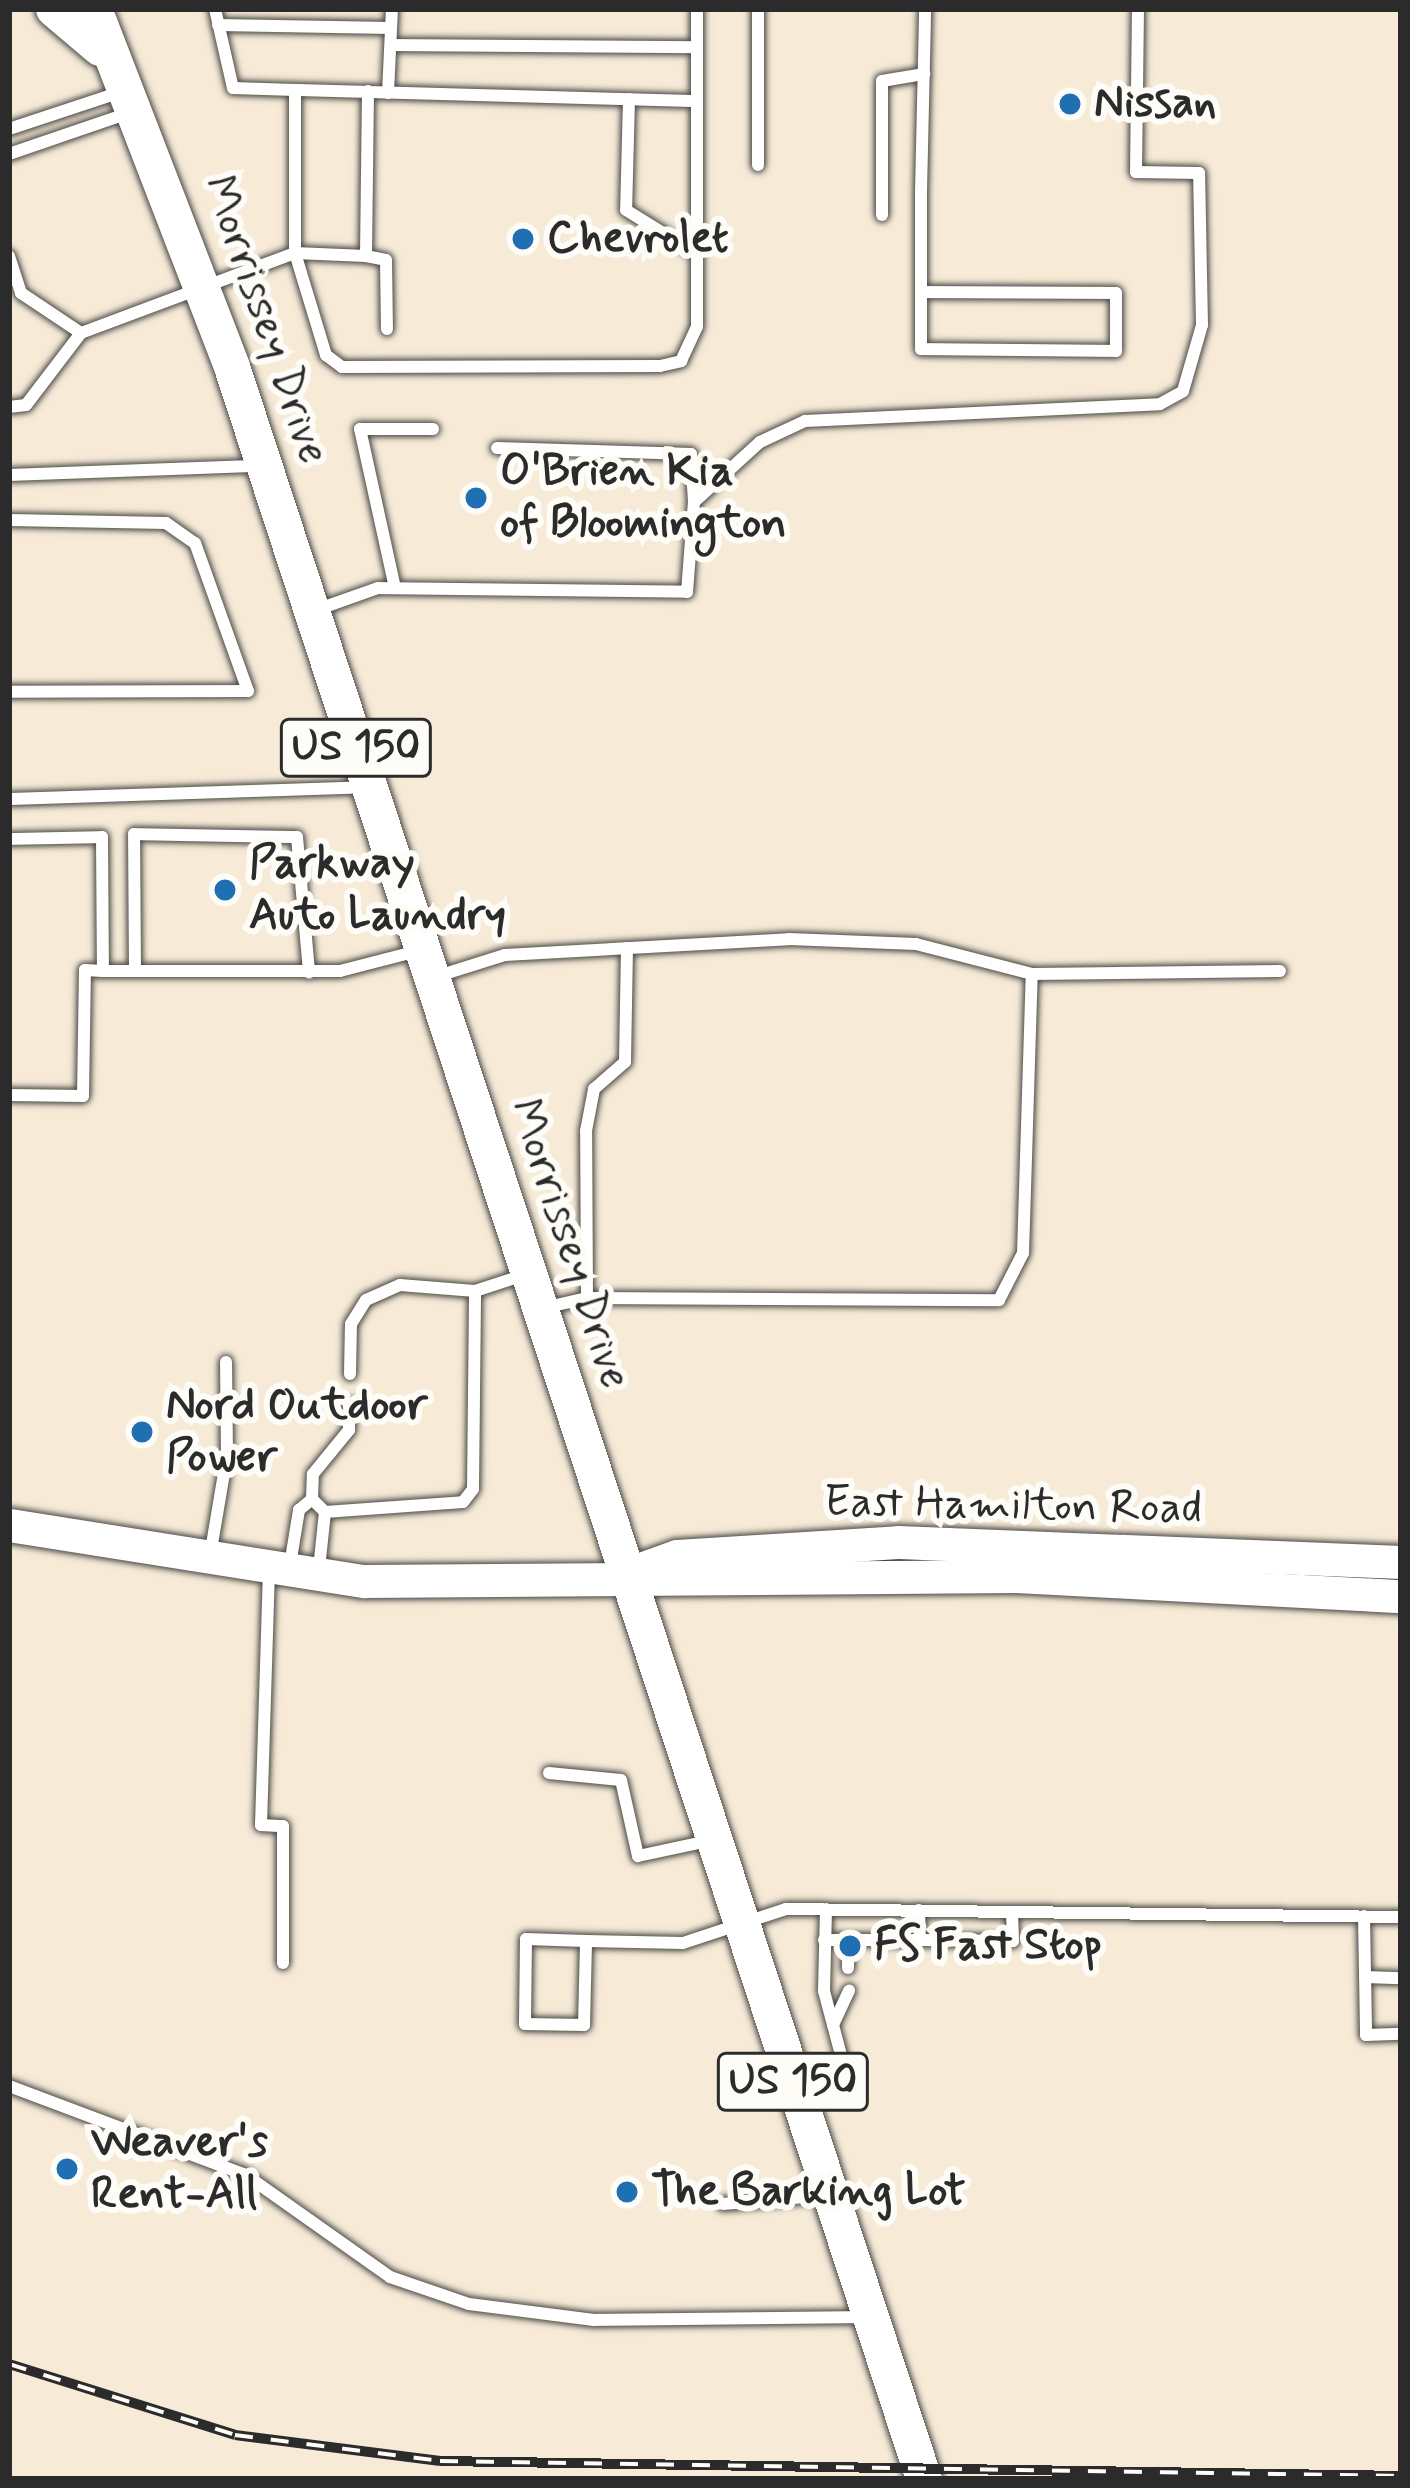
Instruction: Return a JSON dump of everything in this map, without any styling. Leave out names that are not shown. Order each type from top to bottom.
[{"type":"main road","name":"Morrissey Drive","points":[[54,9],[100,48],[130,101],[206,292],[924,2479]]},
{"type":"main road","name":"Morrissey Drive","points":[[94,9],[100,48]]},
{"type":"main road","name":"East Hamilton Road","points":[[9,1525],[292,1572],[627,1574],[696,1585],[1016,1576],[1401,1596]]},
{"type":"main road","name":"East Hamilton Road","points":[[627,1574],[677,1556],[898,1542],[1401,1562]]},
{"type":"lane","points":[[215,9],[233,88],[695,100]]},
{"type":"lane","points":[[388,92],[392,9]]},
{"type":"lane","points":[[295,90],[295,253],[326,355],[342,367],[681,361],[697,326],[697,9]]},
{"type":"lane","points":[[758,9],[758,165]]},
{"type":"lane","points":[[921,292],[1116,293],[1116,351],[921,349],[921,292],[923,74],[925,9]]},
{"type":"lane","points":[[694,502],[760,442],[805,421],[1160,404],[1183,391],[1202,325],[1199,173],[1136,172],[1138,9]]},
{"type":"lane","points":[[218,25],[392,28]]},
{"type":"lane","points":[[391,45],[696,47]]},
{"type":"lane","points":[[882,215],[882,82],[923,74]]},
{"type":"lane","points":[[366,256],[368,91]]},
{"type":"lane","points":[[629,99],[626,210],[697,254]]},
{"type":"lane","points":[[9,129],[130,101]]},
{"type":"lane","points":[[9,154],[130,101]]},
{"type":"lane","points":[[9,407],[26,405],[81,333],[206,292],[295,253],[386,260],[388,328]]},
{"type":"lane","points":[[9,256],[21,292],[81,333]]},
{"type":"lane","points":[[395,588],[360,429],[433,429]]},
{"type":"lane","points":[[311,612],[395,588],[687,592],[694,502],[691,454],[497,448]]},
{"type":"lane","points":[[9,475],[264,466]]},
{"type":"lane","points":[[9,520],[166,523],[195,543],[248,691],[9,692]]},
{"type":"lane","points":[[9,799],[368,787]]},
{"type":"lane","points":[[135,971],[134,834],[297,837],[309,972]]},
{"type":"lane","points":[[9,838],[102,837],[103,971]]},
{"type":"lane","points":[[9,1095],[83,1096],[85,970],[309,972],[627,948],[916,944],[1033,974],[1280,971]]},
{"type":"lane","points":[[587,1298],[586,1132],[594,1089],[625,1062],[627,948]]},
{"type":"lane","points":[[540,1309],[587,1298],[999,1300],[1023,1253],[1033,974]]},
{"type":"lane","points":[[350,1374],[351,1324],[366,1300],[400,1285],[475,1291],[528,1274]]},
{"type":"lane","points":[[312,1499],[325,1512],[449,1510],[473,1490],[475,1291]]},
{"type":"lane","points":[[210,1557],[227,1455],[226,1362]]},
{"type":"lane","points":[[283,1963],[283,1826],[261,1825],[298,1510],[312,1499],[314,1474],[349,1430],[349,1405]]},
{"type":"lane","points":[[292,1572],[325,1512]]},
{"type":"lane","points":[[550,1772],[621,1780],[638,1856],[714,1840]]},
{"type":"lane","points":[[794,2085],[845,2070],[832,2025],[826,1910]]},
{"type":"lane","points":[[586,1942],[584,2025],[525,2024],[526,1939],[683,1943],[740,1921],[826,1910],[1401,1917]]},
{"type":"lane","points":[[919,1910],[920,1940]]},
{"type":"lane","points":[[824,1940],[1013,1942],[1012,1912]]},
{"type":"lane","points":[[1364,1916],[1366,2035],[1401,2034]]},
{"type":"lane","points":[[848,1940],[848,1968]]},
{"type":"lane","points":[[1365,1977],[1401,1978]]},
{"type":"lane","points":[[832,2025],[849,1991]]},
{"type":"lane","points":[[9,2086],[246,2175],[391,2277],[470,2304],[594,2320],[869,2317]]},
{"type":"lane","points":[[723,2204],[830,2195]]},
{"type":"railway","points":[[9,2364],[235,2435],[440,2461],[1401,2476]]},
{"type":"place","name":"Nissan","points":[[1070,104]]},
{"type":"place","name":"Chevrolet","points":[[523,239]]},
{"type":"place","name":"O'Brien Kia of Bloomington","points":[[476,498]]},
{"type":"place","name":"Parkway Auto Laundry","points":[[225,890]]},
{"type":"place","name":"Nord Outdoor Power","points":[[142,1432]]},
{"type":"place","name":"FS Fast Stop","points":[[850,1946]]},
{"type":"place","name":"Weaver's Rent-All","points":[[67,2169]]},
{"type":"place","name":"The Barking Lot","points":[[627,2192]]}]
